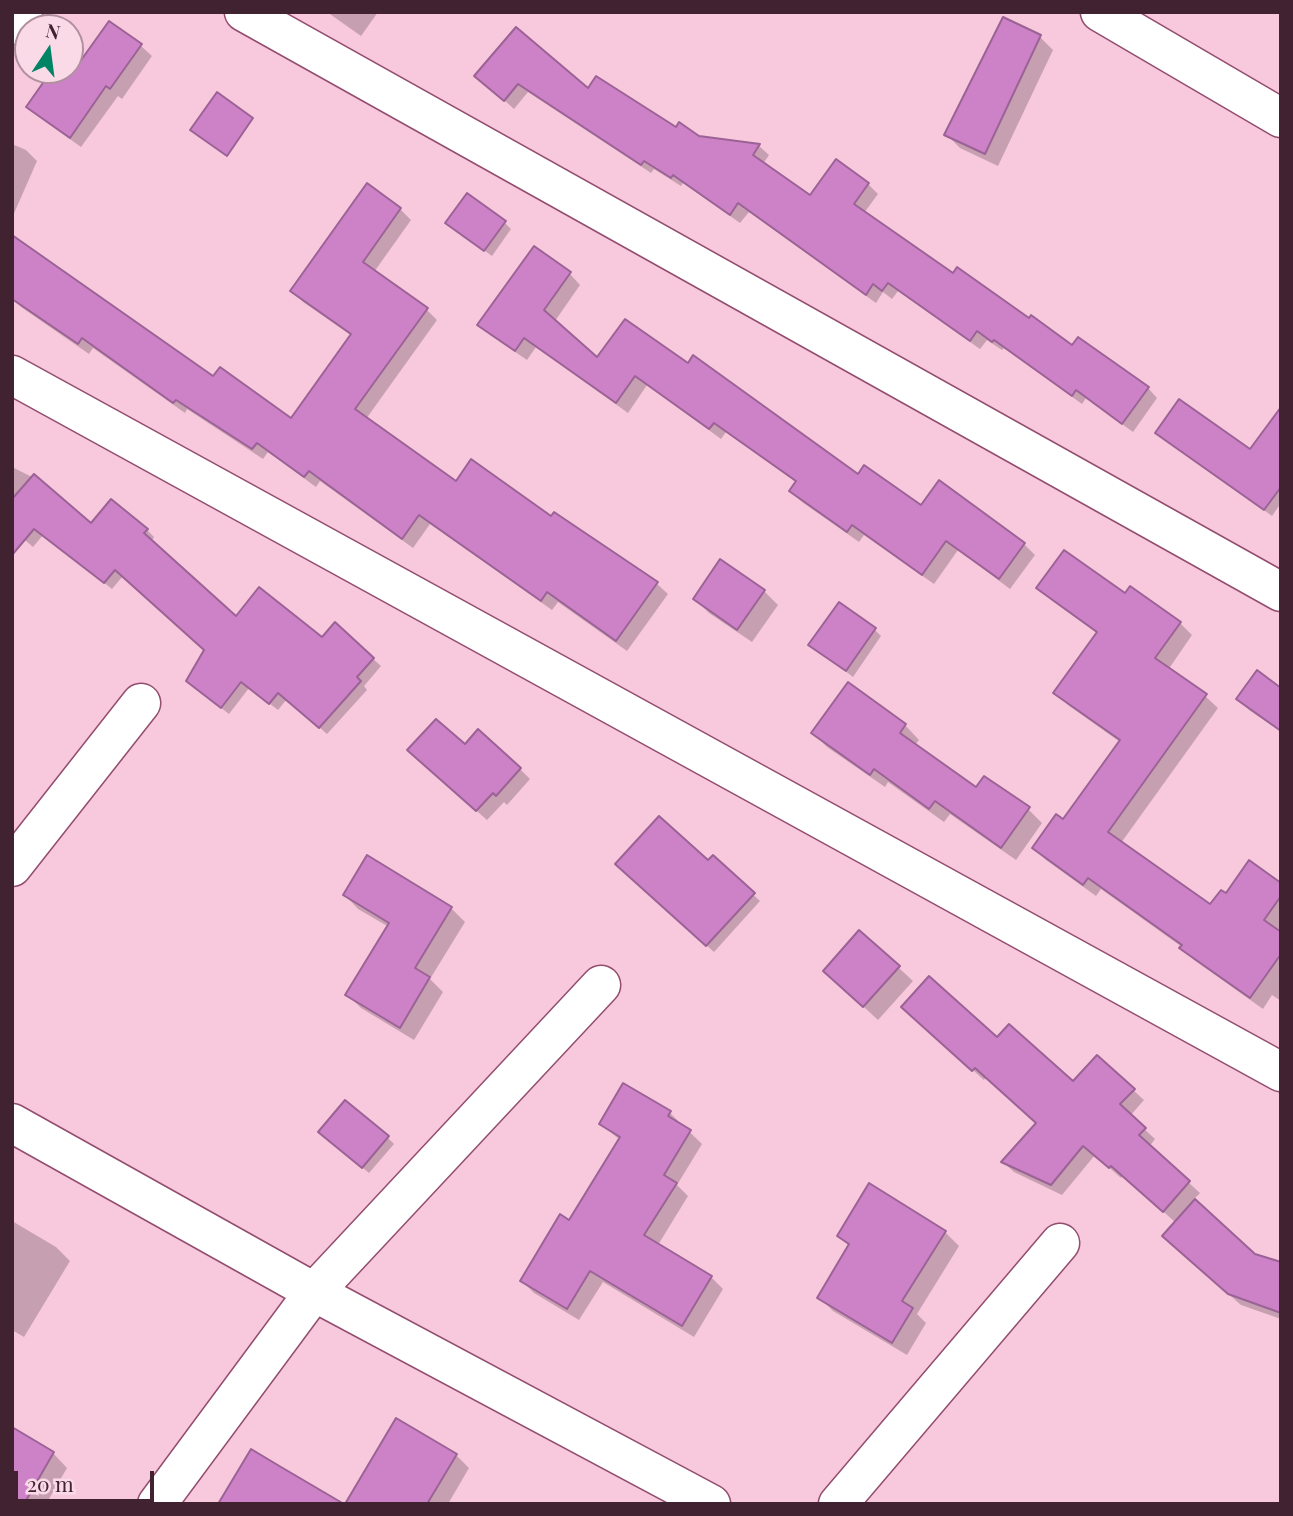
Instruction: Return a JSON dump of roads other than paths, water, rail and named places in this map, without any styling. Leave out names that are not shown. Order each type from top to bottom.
[{"type":"street","points":[[12,25],[23,12]]},
{"type":"street","points":[[244,12],[1281,592]]},
{"type":"street","points":[[1100,12],[1281,118]]},
{"type":"street","points":[[12,375],[1281,1072]]},
{"type":"street","points":[[12,867],[141,703]]},
{"type":"street","points":[[157,1504],[314,1292],[601,985]]},
{"type":"street","points":[[12,1123],[314,1292],[712,1504]]},
{"type":"street","points":[[838,1504],[1060,1243]]}]
